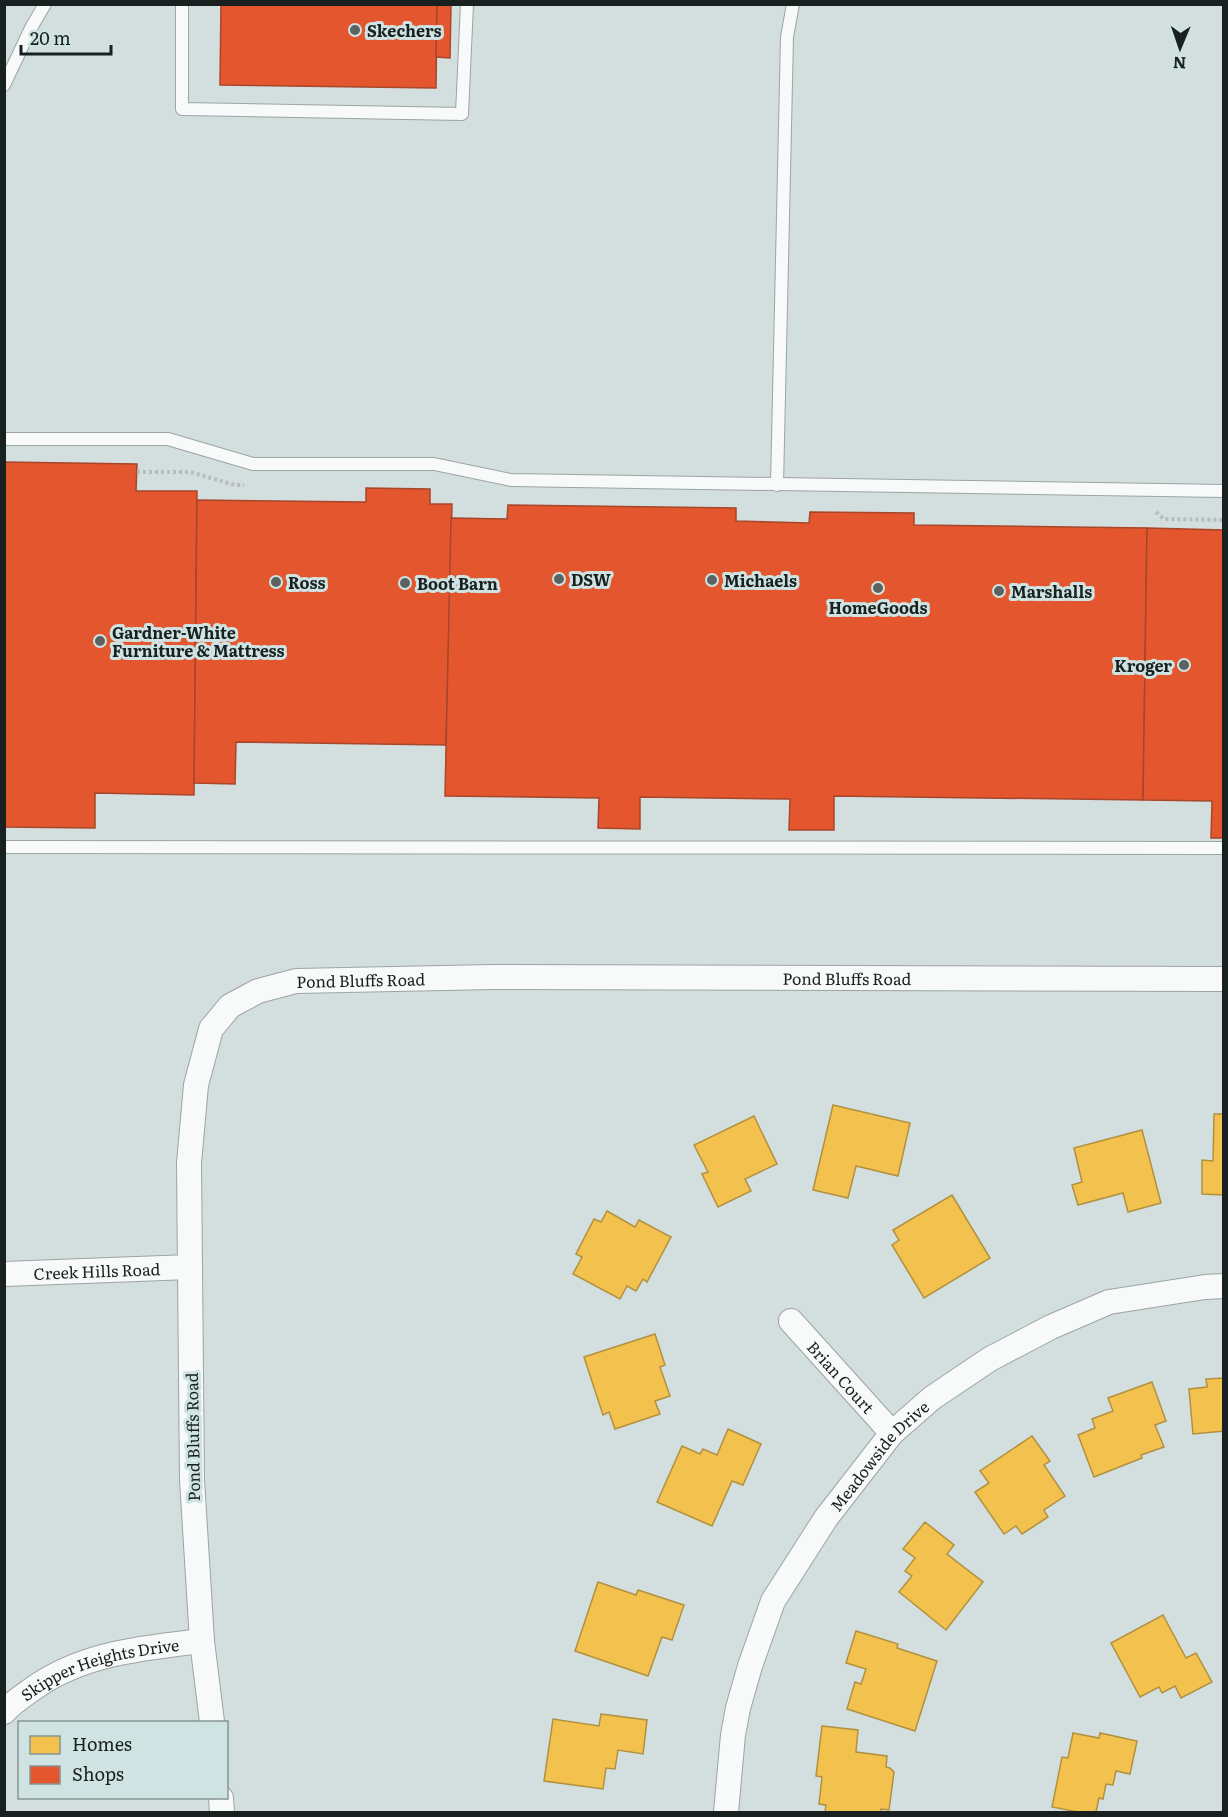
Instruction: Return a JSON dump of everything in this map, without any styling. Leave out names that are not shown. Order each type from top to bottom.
[{"type":"street","name":"Pond Bluffs Road","points":[[212,1721],[202,1641],[192,1480],[189,1163],[196,1085],[211,1029],[230,1006],[258,991],[296,981],[493,977],[1224,979]]},
{"type":"street","name":"Creek Hills Road","points":[[4,1274],[190,1267]]},
{"type":"street","name":"Meadowside Drive","points":[[726,1812],[738,1708],[772,1600],[826,1518],[892,1433],[932,1398],[990,1359],[1051,1327],[1109,1302],[1224,1286]]},
{"type":"street","name":"Brian Court","points":[[791,1321],[892,1433]]},
{"type":"street","name":"Skipper Heights Drive","points":[[4,1712],[11,1704],[42,1683],[78,1664],[104,1655],[136,1649],[202,1641]]},
{"type":"lane","points":[[4,85],[45,4]]},
{"type":"lane","points":[[182,4],[182,108],[462,114],[467,4]]},
{"type":"lane","points":[[777,485],[787,37],[793,4]]},
{"type":"lane","points":[[4,439],[168,439],[253,464],[434,464],[511,480],[1224,491]]},
{"type":"lane","points":[[4,847],[1224,848]]},
{"type":"building: Homes","points":[[833,1105],[910,1123],[898,1176],[856,1166],[848,1198],[813,1190]]},
{"type":"building: Homes","points":[[1214,1114],[1224,1114],[1224,1195],[1202,1194],[1202,1160],[1213,1161]]},
{"type":"building: Homes","points":[[754,1116],[777,1164],[745,1179],[751,1191],[718,1207],[702,1174],[708,1172],[694,1145]]},
{"type":"building: Homes","points":[[1142,1130],[1161,1203],[1128,1212],[1123,1193],[1078,1205],[1072,1185],[1082,1182],[1074,1148]]},
{"type":"building: Homes","points":[[952,1195],[990,1258],[924,1298],[892,1245],[899,1240],[893,1230]]},
{"type":"building: Homes","points":[[607,1211],[635,1227],[639,1220],[671,1237],[647,1282],[643,1279],[636,1291],[627,1286],[620,1299],[573,1274],[582,1257],[576,1254],[594,1219],[601,1222]]},
{"type":"building: Homes","points":[[655,1334],[665,1365],[660,1367],[670,1396],[655,1401],[660,1414],[615,1429],[609,1412],[603,1415],[584,1357]]},
{"type":"building: Homes","points":[[1224,1378],[1224,1431],[1193,1434],[1189,1389],[1207,1387],[1206,1379]]},
{"type":"building: Homes","points":[[1152,1382],[1166,1421],[1155,1425],[1164,1447],[1094,1477],[1078,1435],[1095,1428],[1092,1419],[1113,1411],[1108,1398]]},
{"type":"building: Homes","points":[[728,1429],[761,1444],[743,1485],[732,1481],[712,1526],[657,1502],[682,1446],[700,1454],[703,1449],[717,1455]]},
{"type":"building: Homes","points":[[1032,1436],[1050,1461],[1044,1465],[1065,1496],[1044,1510],[1048,1517],[1022,1534],[1016,1526],[1004,1534],[975,1492],[989,1483],[980,1471]]},
{"type":"building: Homes","points":[[925,1522],[954,1545],[947,1554],[983,1582],[946,1630],[899,1592],[912,1576],[905,1571],[915,1558],[903,1549]]},
{"type":"building: Homes","points":[[598,1582],[636,1595],[638,1590],[684,1605],[672,1640],[662,1637],[648,1676],[575,1651]]},
{"type":"building: Homes","points":[[1163,1615],[1186,1658],[1196,1653],[1212,1682],[1181,1698],[1175,1686],[1162,1693],[1159,1687],[1140,1697],[1111,1643]]},
{"type":"building: Homes","points":[[856,1631],[898,1644],[897,1648],[937,1661],[915,1731],[847,1709],[855,1682],[861,1684],[866,1669],[846,1663]]},
{"type":"building: Homes","points":[[601,1714],[647,1720],[643,1754],[618,1750],[615,1769],[606,1768],[603,1789],[544,1781],[553,1719],[599,1726]]},
{"type":"building: Homes","points":[[822,1726],[858,1730],[856,1752],[887,1756],[886,1767],[894,1772],[889,1810],[825,1812],[826,1805],[819,1804],[822,1777],[816,1776]]},
{"type":"building: Homes","points":[[1073,1733],[1099,1738],[1100,1733],[1137,1741],[1130,1774],[1116,1771],[1113,1785],[1106,1784],[1103,1799],[1099,1798],[1096,1812],[1078,1812],[1052,1807],[1062,1757],[1068,1758]]},
{"type":"building: Shops","points":[[221,4],[437,4],[436,88],[220,85]]},
{"type":"building: Shops","points":[[437,4],[451,4],[450,58],[436,57]]},
{"type":"building: Shops","name":"Gardner-White Furniture & Mattress","points":[[4,462],[137,464],[136,491],[197,491],[194,795],[95,793],[95,828],[4,827]]},
{"type":"building: Shops","points":[[366,488],[430,489],[430,504],[452,504],[446,745],[236,742],[235,784],[194,783],[197,500],[366,502]]},
{"type":"building: Shops","points":[[508,505],[736,508],[736,521],[809,523],[810,512],[914,513],[914,525],[1147,528],[1143,800],[834,796],[834,830],[789,830],[790,799],[640,797],[640,829],[598,828],[599,798],[445,796],[451,518],[507,519]]},
{"type":"building: Shops","name":"Kroger","points":[[1147,528],[1224,530],[1224,838],[1211,838],[1212,801],[1143,800]]},
{"type":"place","name":"Skechers","points":[[355,30]]},
{"type":"place","name":"DSW","points":[[559,579]]},
{"type":"place","name":"Michaels","points":[[712,580]]},
{"type":"place","name":"Ross","points":[[276,582]]},
{"type":"place","name":"Boot Barn","points":[[405,583]]},
{"type":"place","name":"HomeGoods","points":[[878,588]]},
{"type":"place","name":"Marshalls","points":[[999,591]]},
{"type":"place","name":"Gardner-White Furniture & Mattress","points":[[100,641]]},
{"type":"place","name":"Kroger","points":[[1184,665]]}]
